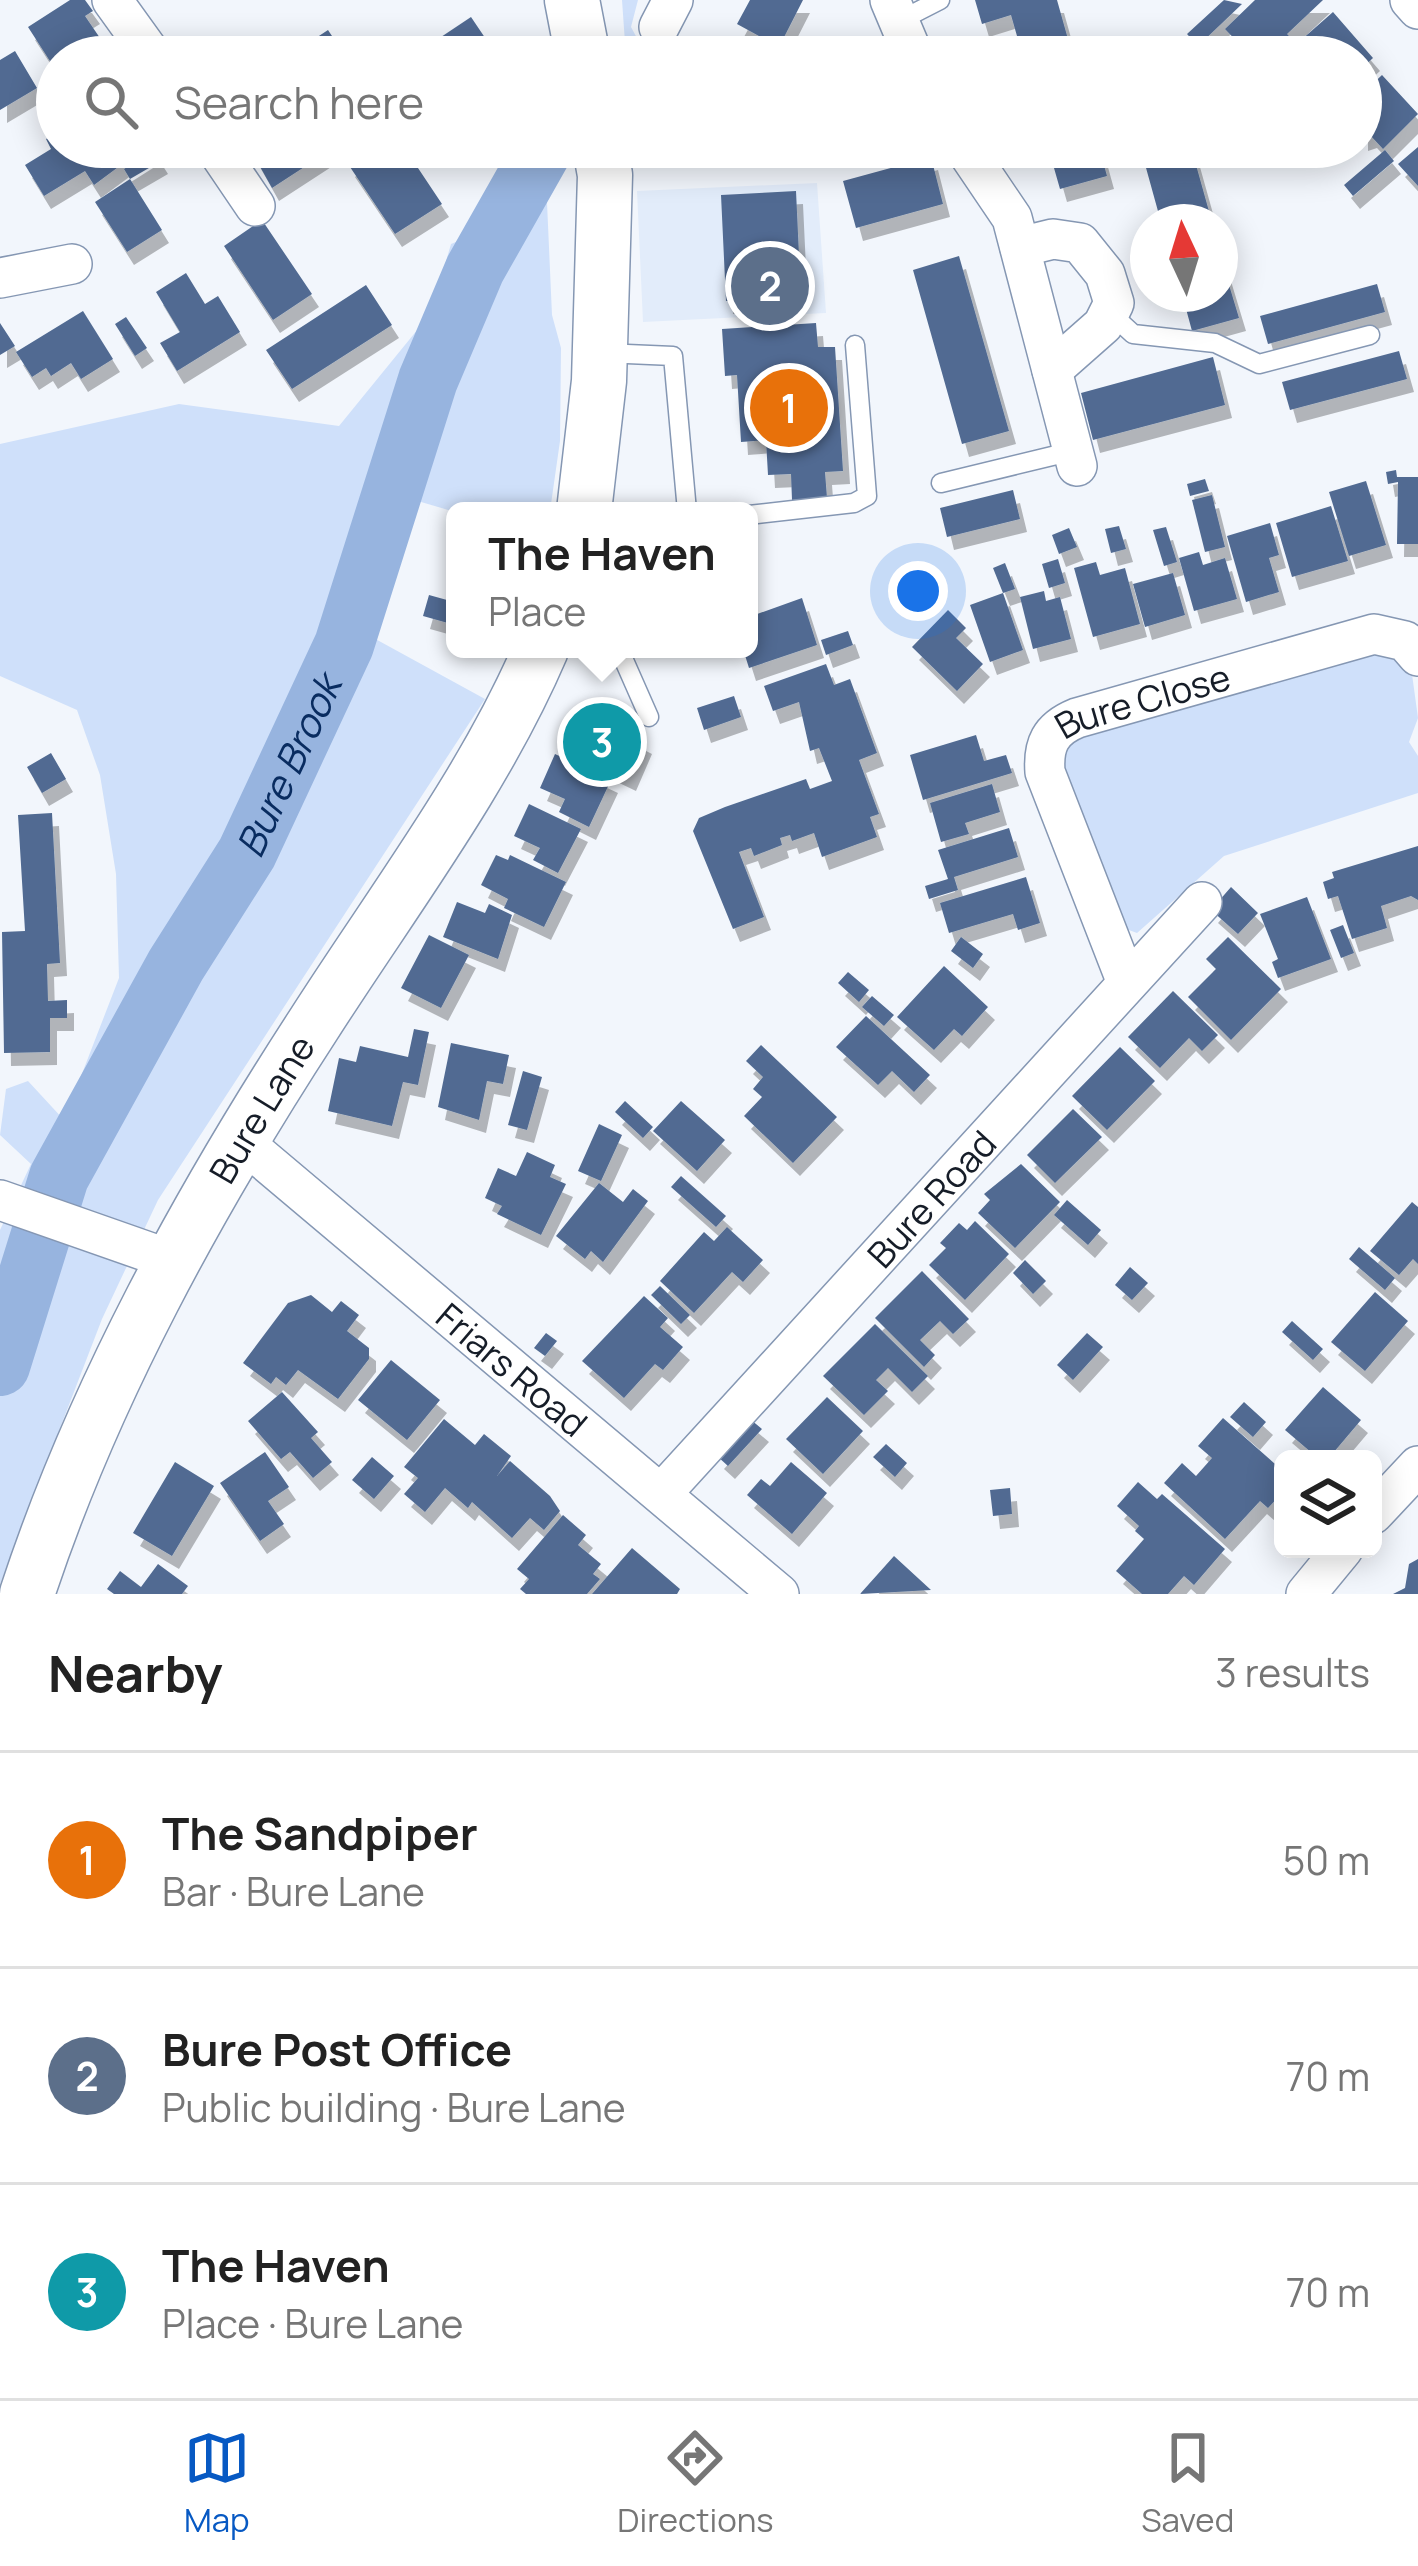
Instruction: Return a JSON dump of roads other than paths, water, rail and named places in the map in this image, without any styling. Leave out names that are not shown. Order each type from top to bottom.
[{"type":"street","points":[[112,0],[137,36]]},
{"type":"street","points":[[572,0],[579,36]]},
{"type":"street","points":[[1410,0],[1418,9]]},
{"type":"street","points":[[229,168],[255,206]]},
{"type":"street","points":[[585,502],[600,352],[604,168]]},
{"type":"street","points":[[978,168],[1012,218],[1075,458]]},
{"type":"street","points":[[1020,247],[1053,239],[1080,243],[1106,274],[1114,303],[1103,325],[1052,370]]},
{"type":"street","points":[[0,278],[72,264]]},
{"type":"street","name":"Bure Close","points":[[1127,983],[1045,772],[1051,734],[1077,718],[1374,634],[1405,641],[1418,656]]},
{"type":"street","name":"Bure Lane","points":[[27,1594],[140,1320],[297,1050],[479,766],[536,658]]},
{"type":"street","name":"Bure Road","points":[[662,1493],[1202,902]]},
{"type":"street","name":"Friars Road","points":[[244,1143],[779,1594]]},
{"type":"street","points":[[35,1210],[174,1262]]},
{"type":"street","points":[[1382,1504],[1418,1466]]},
{"type":"street","points":[[1306,1594],[1335,1558]]},
{"type":"lane","points":[[901,26],[940,0]]},
{"type":"lane","points":[[1109,311],[1133,334],[1215,344],[1259,364],[1370,335]]},
{"type":"lane","points":[[758,514],[854,503],[867,496],[855,345]]},
{"type":"lane","points":[[600,352],[673,356],[686,502]]},
{"type":"lane","points":[[941,483],[1075,458]]},
{"type":"lane","points":[[623,658],[649,717]]},
{"type":"waterway","name":"Bure Brook","points":[[0,1366],[59,1177],[176,965],[247,853],[344,645],[428,380],[475,269],[532,168]]},
{"type":"place","name":"Bure Post Office","points":[[770,286]]},
{"type":"place","name":"The Sandpiper","points":[[789,408]]},
{"type":"place","name":"The Haven","points":[[602,742]]}]
